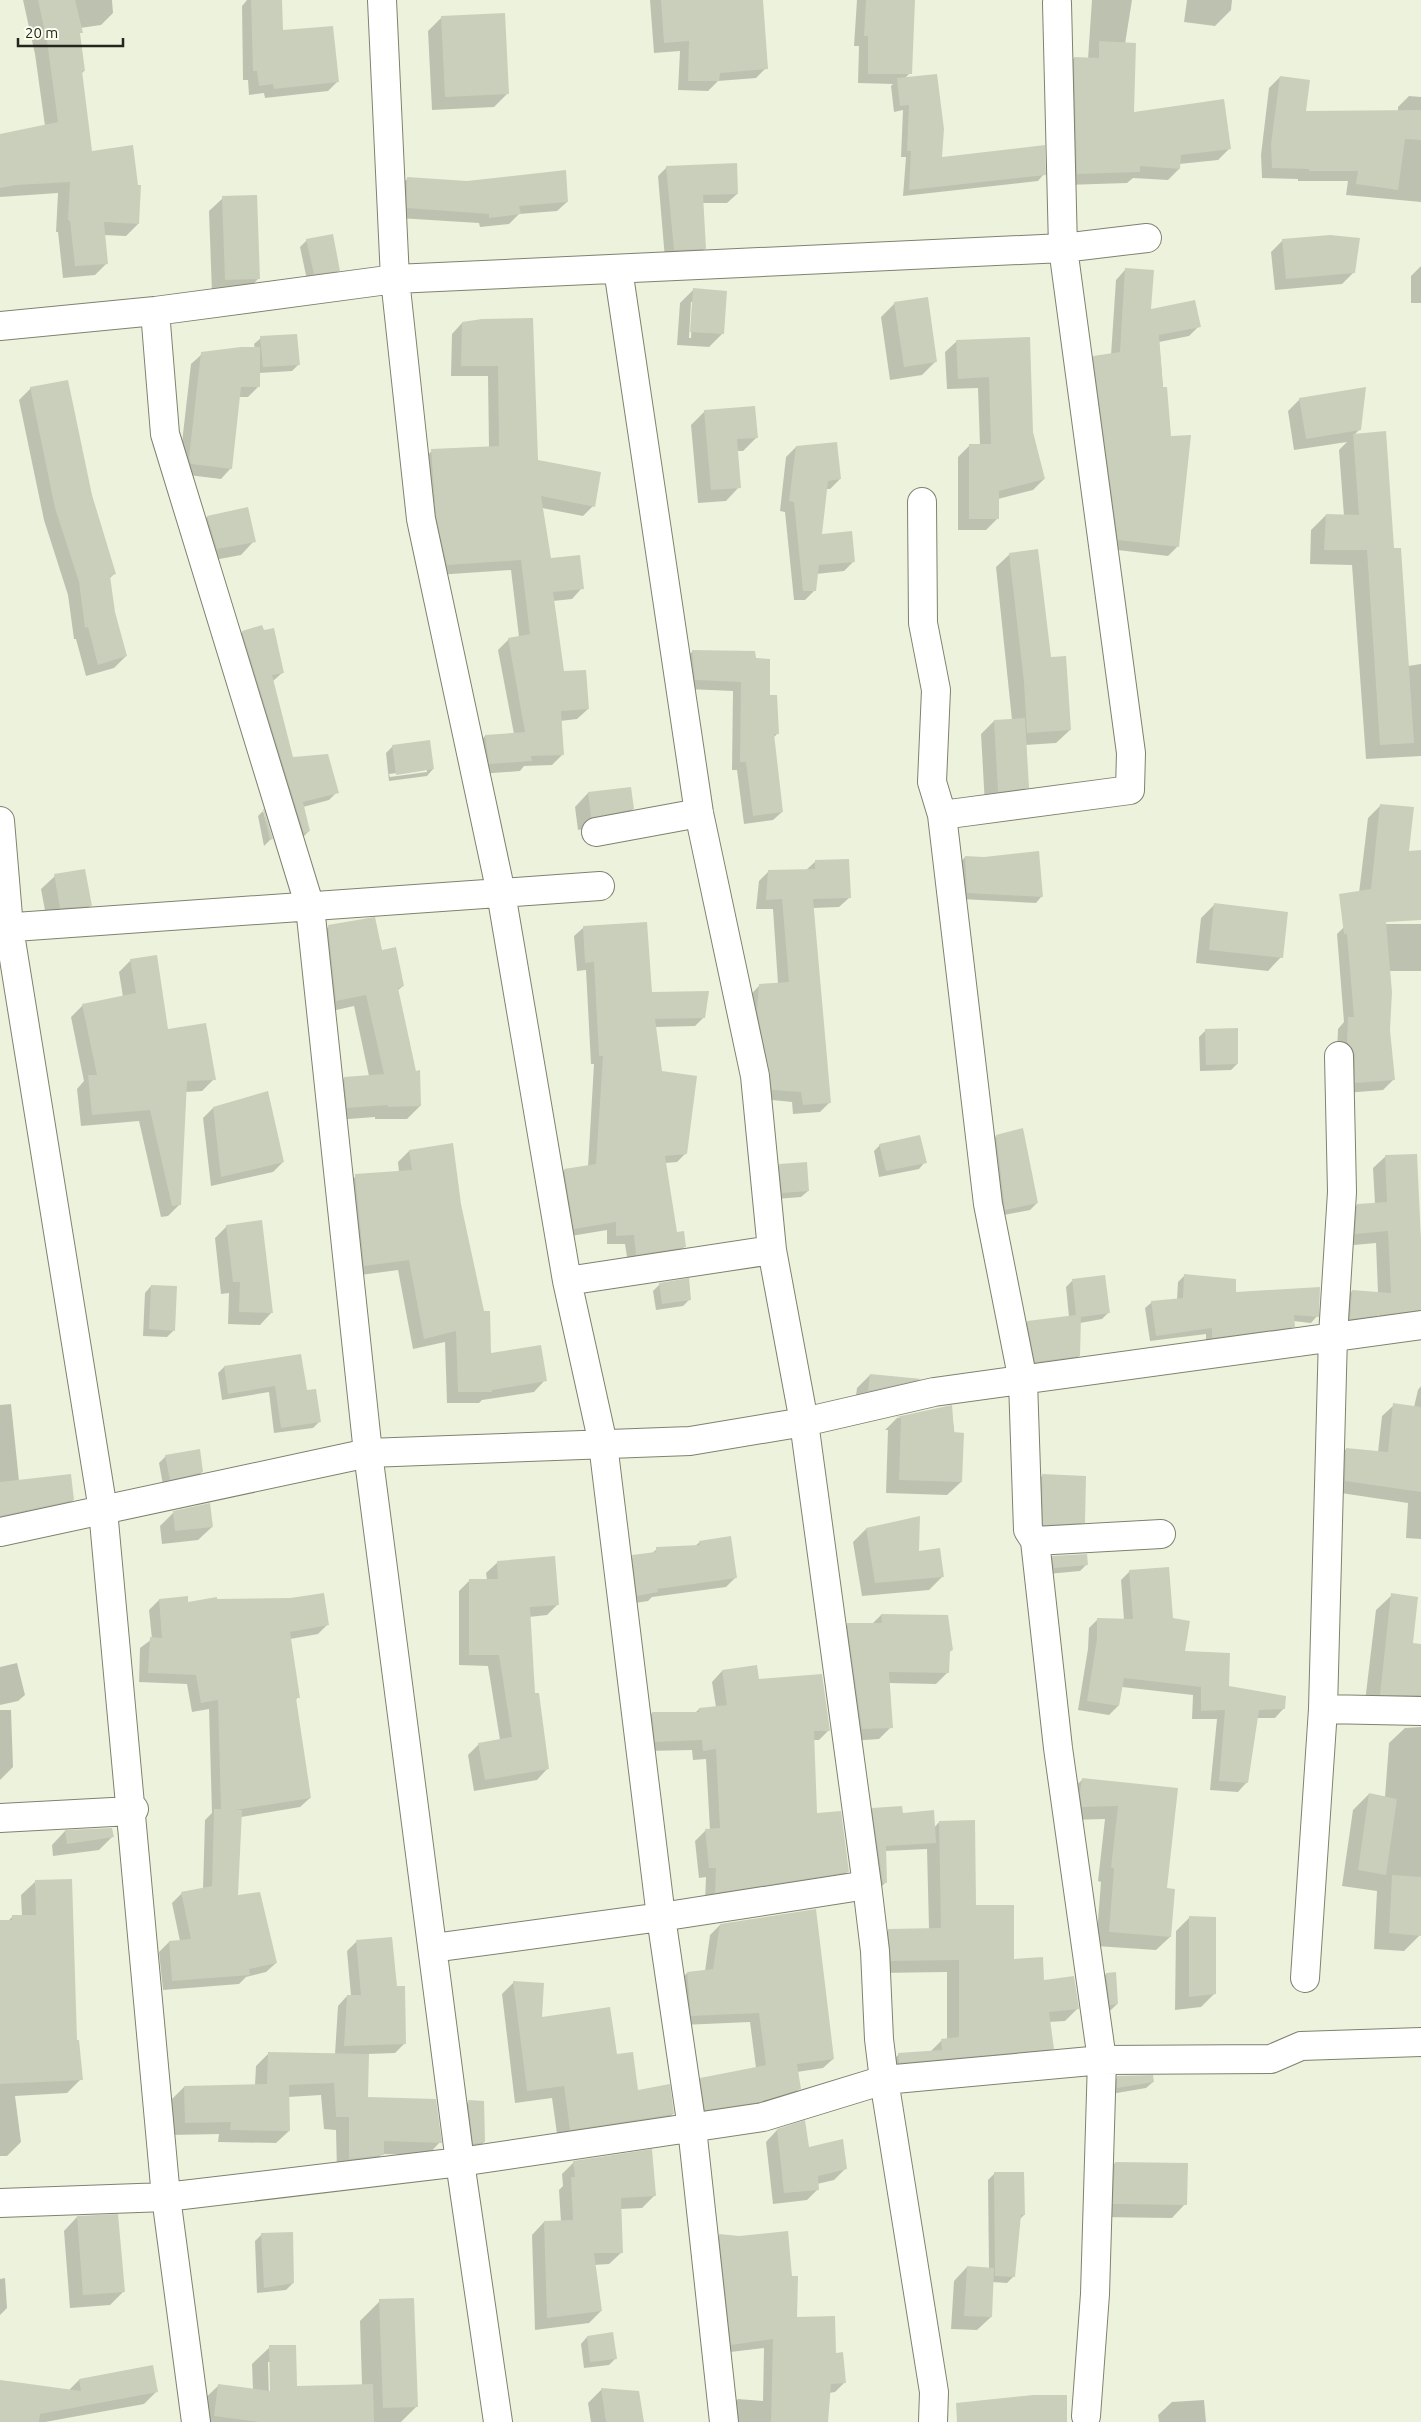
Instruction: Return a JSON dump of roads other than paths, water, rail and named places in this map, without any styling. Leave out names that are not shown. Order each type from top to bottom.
[{"type":"street","points":[[382,0],[395,279],[421,519],[501,893],[567,1281],[603,1444],[661,1917],[692,2128],[724,2422]]},
{"type":"street","points":[[942,815],[1130,790],[1131,753],[1064,248],[1057,3]]},
{"type":"street","points":[[0,326],[155,311],[395,279],[1064,248],[1146,238]]},
{"type":"street","points":[[618,269],[699,813],[755,1076],[772,1250],[804,1422],[867,1885],[875,1951],[879,2039],[884,2080],[934,2392],[933,2422]]},
{"type":"street","points":[[155,311],[165,434],[310,907],[368,1453],[460,2162],[498,2422]]},
{"type":"street","points":[[922,502],[923,623],[936,690],[932,782],[942,815],[988,1204],[1023,1380],[1028,1530],[1035,1541],[1058,1748],[1102,2060],[1095,2294],[1086,2416]]},
{"type":"street","points":[[596,832],[699,813]]},
{"type":"street","points":[[0,820],[5,928],[103,1510],[133,1810],[166,2197],[196,2422]]},
{"type":"street","points":[[5,928],[600,886]]},
{"type":"street","points":[[1305,1978],[1323,1709],[1333,1336],[1342,1192],[1339,1056]]},
{"type":"street","points":[[567,1281],[772,1250]]},
{"type":"street","points":[[0,1532],[368,1453],[690,1442],[804,1422],[934,1392],[1421,1325]]},
{"type":"street","points":[[1035,1541],[1161,1534]]},
{"type":"street","points":[[1323,1709],[1421,1711]]},
{"type":"street","points":[[0,1818],[133,1810]]},
{"type":"street","points":[[433,1948],[661,1917],[867,1885]]},
{"type":"street","points":[[0,2203],[166,2197],[460,2162],[763,2117],[884,2080],[1102,2060],[1271,2059],[1301,2046],[1421,2042]]}]
